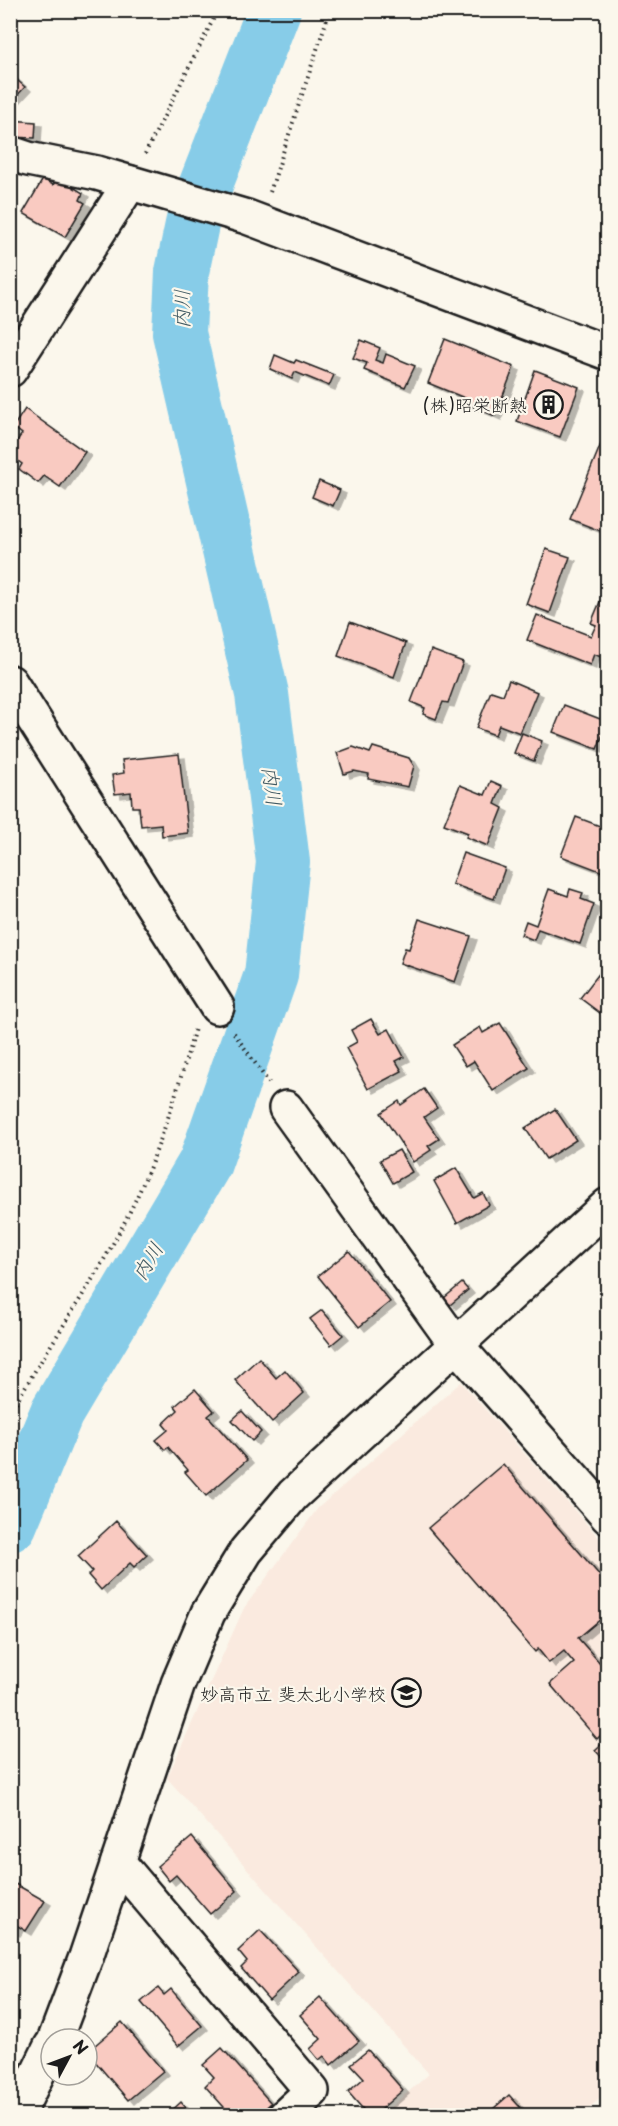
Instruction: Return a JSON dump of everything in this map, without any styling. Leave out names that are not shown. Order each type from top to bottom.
[{"type":"street","points":[[10,153],[141,186],[254,220],[608,353]]},
{"type":"street","points":[[10,370],[141,186]]},
{"type":"street","points":[[10,682],[211,998]]},
{"type":"street","points":[[286,1108],[456,1346],[608,1517]]},
{"type":"street","points":[[60,2027],[86,1957],[183,1674],[208,1613],[246,1551],[293,1495],[608,1205]]},
{"type":"street","points":[[118,1862],[312,2091],[285,2115]]},
{"type":"street","points":[[17,2115],[39,2070]]},
{"type":"path","points":[[141,186],[218,10]]},
{"type":"path","points":[[254,220],[330,10]]},
{"type":"path","points":[[211,998],[286,1108]]},
{"type":"path","points":[[10,1413],[86,1291],[141,1189],[173,1107],[211,998]]},
{"type":"shaded area","name":"妙高市立 斐太北小学校","points":[[461,1382],[607,1547],[607,2093],[580,2115],[382,2115],[429,2074],[167,1778],[244,1608],[318,1508]]},
{"type":"building","points":[[10,74],[25,87],[10,103]]},
{"type":"building","points":[[10,120],[36,122],[35,138],[10,137]]},
{"type":"building","points":[[58,178],[83,193],[80,200],[85,203],[65,237],[23,213],[43,179],[53,185]]},
{"type":"building","points":[[445,339],[514,367],[495,416],[465,403],[467,399],[428,383]]},
{"type":"building","points":[[361,340],[380,348],[375,360],[383,363],[386,354],[415,366],[405,387],[364,370],[367,363],[353,358]]},
{"type":"building","points":[[275,355],[294,363],[296,360],[334,375],[329,386],[295,372],[292,379],[270,369]]},
{"type":"building","name":"(株)昭栄断熱","points":[[535,370],[579,387],[560,437],[517,421]]},
{"type":"building","points":[[25,409],[85,452],[60,487],[44,476],[38,483],[19,469],[22,464],[10,455],[10,450],[22,434],[13,427]]},
{"type":"building","points":[[608,427],[608,534],[570,519]]},
{"type":"building","points":[[319,481],[340,490],[333,506],[312,497]]},
{"type":"building","points":[[546,549],[570,557],[550,613],[526,604]]},
{"type":"building","points":[[602,597],[608,599],[608,660],[594,654],[590,665],[527,640],[537,615],[591,636],[596,625],[591,623]]},
{"type":"building","points":[[350,622],[406,643],[394,677],[338,656]]},
{"type":"building","points":[[431,650],[463,662],[448,703],[443,702],[436,719],[423,714],[425,708],[411,702]]},
{"type":"building","points":[[509,680],[537,692],[520,733],[499,725],[495,735],[476,728],[491,691],[503,695]]},
{"type":"building","points":[[564,705],[608,722],[597,749],[553,732]]},
{"type":"building","points":[[522,733],[542,741],[534,761],[514,753]]},
{"type":"building","points":[[353,747],[370,753],[373,747],[409,758],[414,766],[408,787],[368,779],[369,774],[354,771],[344,774],[337,753]]},
{"type":"building","points":[[179,754],[188,833],[162,836],[161,824],[141,826],[139,807],[132,807],[131,792],[115,794],[112,775],[124,773],[122,760]]},
{"type":"building","points":[[491,781],[502,786],[495,804],[503,808],[488,846],[466,837],[468,833],[444,824],[460,785],[485,795]]},
{"type":"building","points":[[576,817],[608,829],[608,874],[561,856]]},
{"type":"building","points":[[463,853],[505,868],[494,899],[452,884]]},
{"type":"building","points":[[549,889],[568,896],[570,889],[583,893],[581,899],[594,904],[580,944],[538,929],[534,940],[521,935],[526,921],[536,925]]},
{"type":"building","points":[[419,919],[471,936],[455,982],[400,963],[405,948],[409,949]]},
{"type":"building","points":[[608,962],[608,1019],[580,998]]},
{"type":"building","points":[[371,1019],[380,1034],[389,1029],[404,1057],[396,1061],[402,1071],[368,1089],[346,1048],[357,1042],[351,1030]]},
{"type":"building","points":[[500,1023],[529,1068],[493,1091],[474,1061],[466,1066],[452,1045],[480,1027],[483,1033]]},
{"type":"building","points":[[424,1089],[437,1108],[424,1117],[439,1139],[428,1146],[431,1150],[413,1162],[381,1113],[399,1101],[401,1105]]},
{"type":"building","points":[[555,1109],[576,1140],[546,1159],[525,1128]]},
{"type":"building","points":[[399,1150],[412,1172],[393,1183],[380,1160]]},
{"type":"building","points":[[456,1168],[474,1198],[483,1193],[489,1205],[457,1223],[434,1181]]},
{"type":"building","points":[[349,1251],[390,1302],[359,1327],[318,1276]]},
{"type":"building","points":[[462,1283],[468,1290],[450,1305],[444,1298]]},
{"type":"building","points":[[322,1310],[343,1335],[331,1345],[310,1319]]},
{"type":"building","points":[[259,1358],[276,1378],[285,1370],[304,1393],[272,1422],[235,1380]]},
{"type":"building","points":[[195,1389],[214,1411],[208,1416],[247,1460],[206,1496],[185,1472],[188,1470],[168,1447],[165,1450],[156,1440],[168,1430],[163,1424],[178,1410],[175,1406]]},
{"type":"building","points":[[242,1411],[261,1432],[252,1441],[232,1420]]},
{"type":"building","points":[[503,1464],[608,1585],[606,1594],[608,1613],[578,1638],[608,1672],[608,1764],[595,1750],[606,1740],[601,1735],[597,1739],[550,1684],[574,1663],[564,1651],[549,1663],[538,1649],[535,1652],[428,1528]]},
{"type":"building","points":[[116,1521],[147,1555],[134,1567],[130,1563],[101,1590],[88,1575],[92,1571],[78,1556]]},
{"type":"building","points":[[192,1837],[237,1891],[210,1914],[176,1875],[169,1881],[157,1866]]},
{"type":"building","points":[[10,1881],[45,1901],[26,1931],[18,1926],[14,1932],[10,1930]]},
{"type":"building","points":[[260,1930],[299,1972],[269,2000],[241,1968],[247,1962],[238,1951]]},
{"type":"building","points":[[158,1988],[164,1995],[171,1989],[202,2026],[178,2046],[141,2002]]},
{"type":"building","points":[[320,1997],[359,2041],[331,2065],[324,2056],[319,2060],[310,2049],[321,2039],[300,2015]]},
{"type":"building","points":[[122,2022],[163,2071],[128,2100],[99,2066],[99,2042]]},
{"type":"building","points":[[222,2048],[271,2103],[257,2116],[232,2116],[205,2086],[214,2077],[203,2065]]},
{"type":"building","points":[[368,2050],[403,2090],[373,2116],[369,2116],[348,2092],[364,2078],[351,2064]]},
{"type":"building","points":[[509,2095],[528,2116],[485,2116]]},
{"type":"building","points":[[181,2102],[193,2116],[166,2116]]},
{"type":"waterway","name":"内川","points":[[10,1525],[57,1412],[205,1163],[271,975],[283,862],[262,694],[179,333],[182,272],[194,215],[274,10]]},
{"type":"place","name":"(株)昭栄断熱","points":[[548,404]]},
{"type":"place","name":"妙高市立 斐太北小学校","points":[[407,1693]]}]
